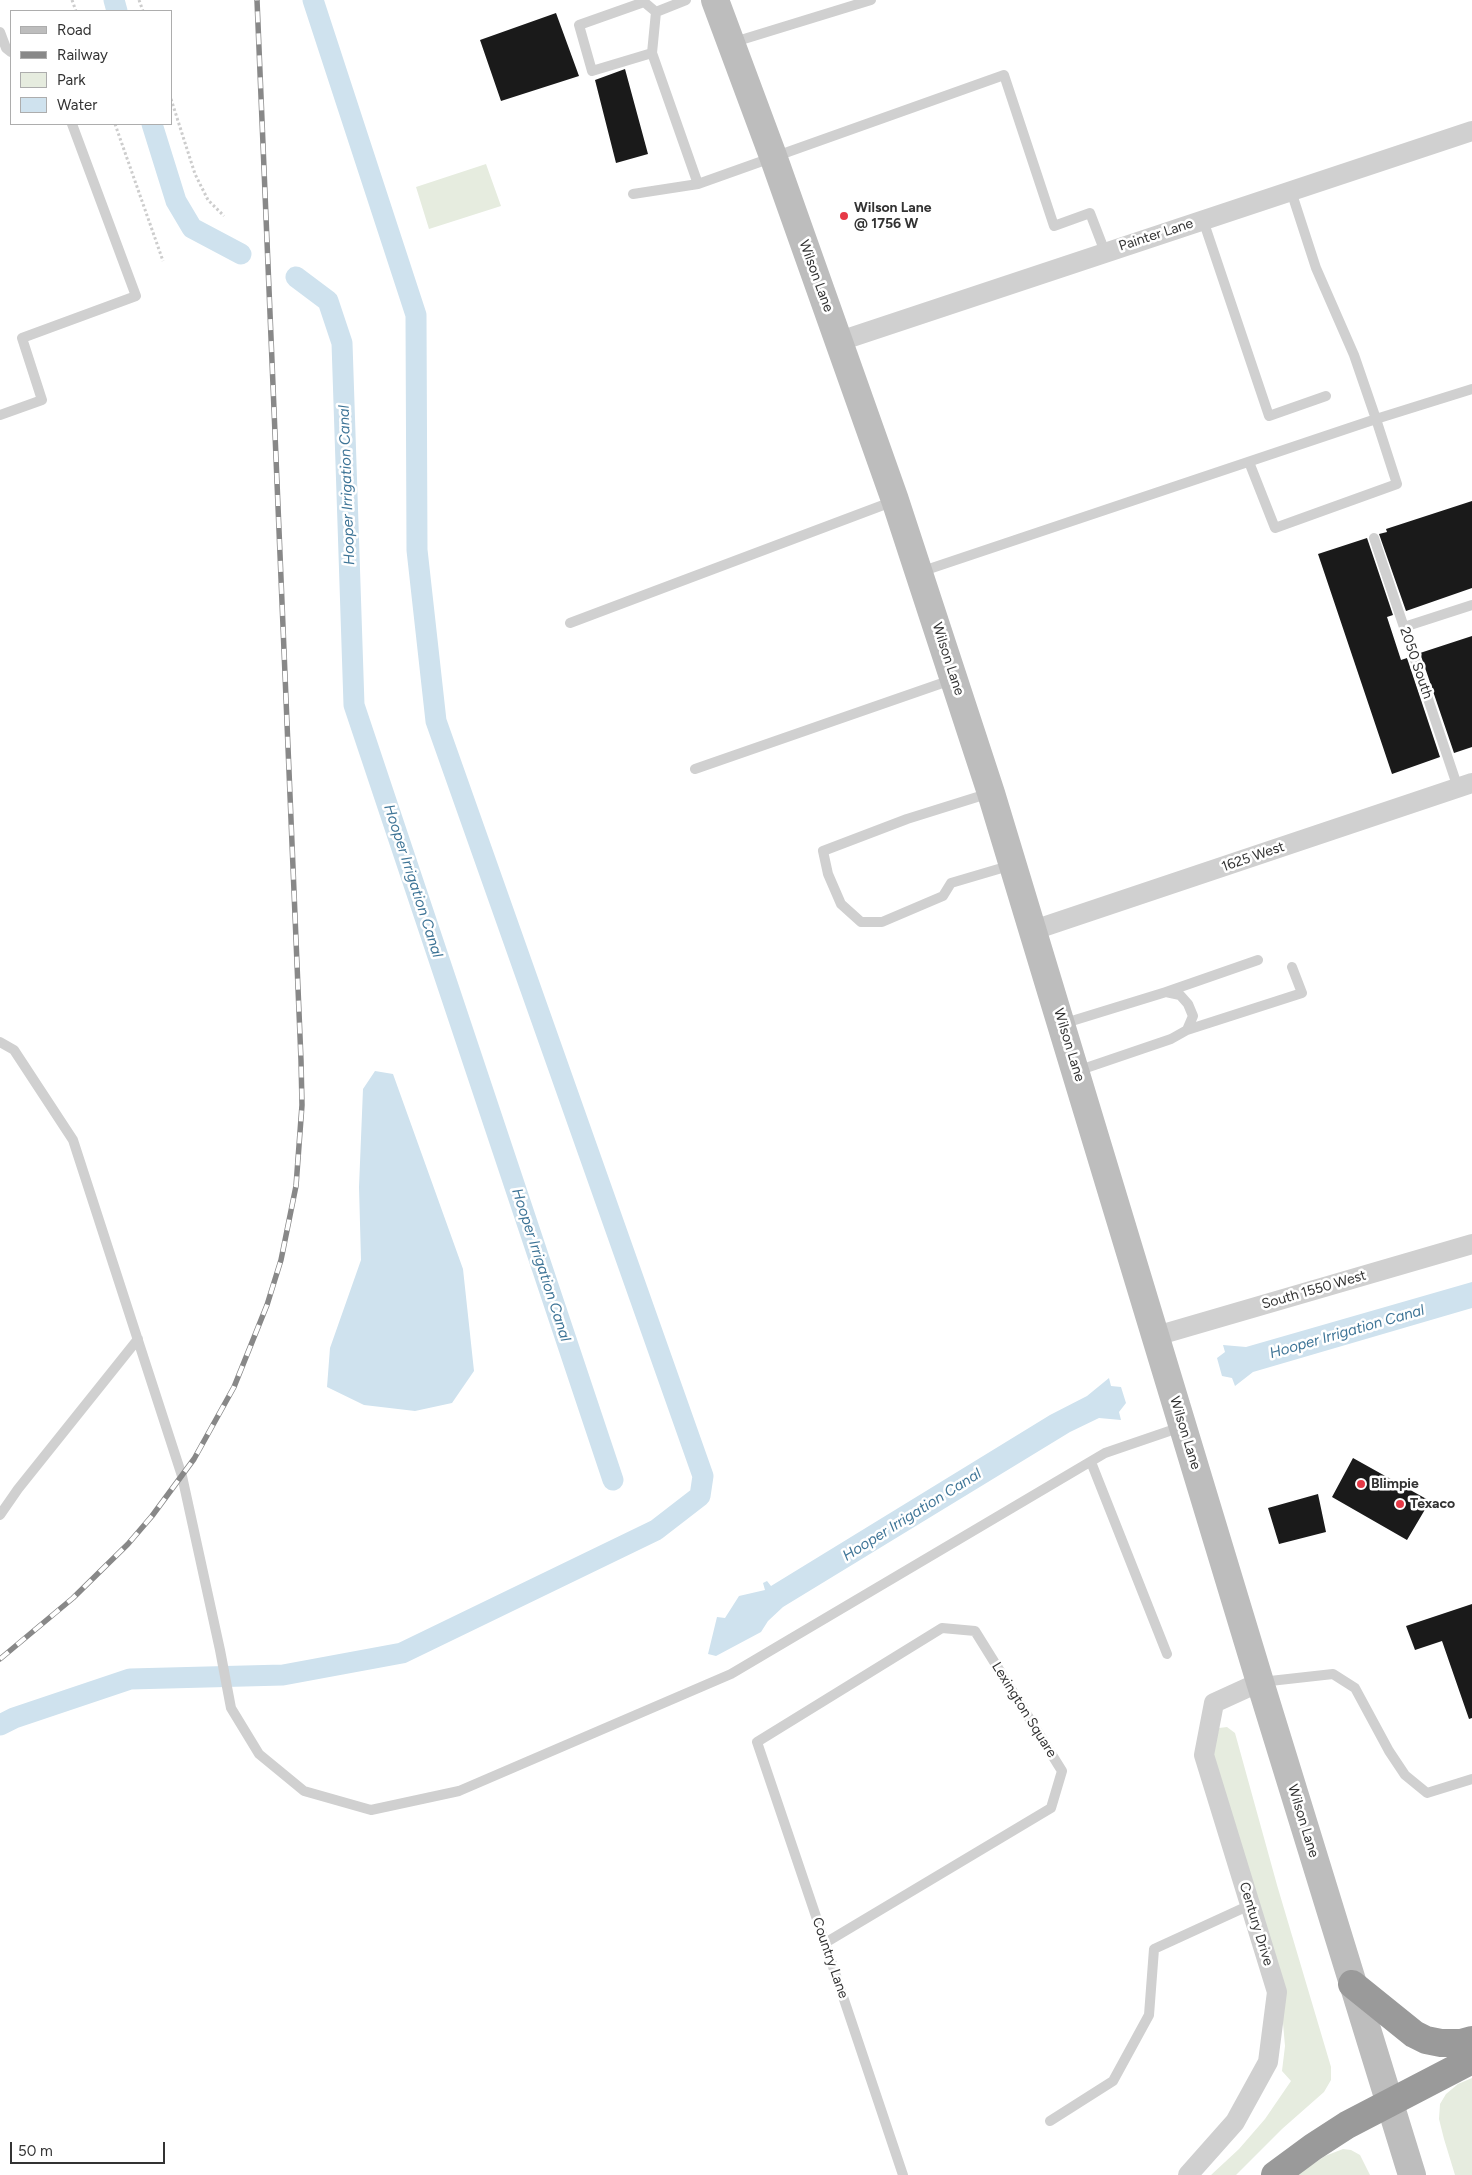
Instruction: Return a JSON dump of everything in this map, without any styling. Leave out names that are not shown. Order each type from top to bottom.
[{"type":"highway","points":[[1352,1984],[1414,2034],[1426,2040],[1441,2043],[1461,2043],[1472,2040]]},
{"type":"highway","points":[[1276,2175],[1320,2142],[1389,2102],[1472,2060]]},
{"type":"main road","name":"Wilson Lane","points":[[715,0],[840,341],[920,572],[1014,864],[1260,1682],[1412,2175]]},
{"type":"street","name":"Painter Lane","points":[[840,341],[1472,131]]},
{"type":"street","name":"1625 West","points":[[1034,930],[1465,785]]},
{"type":"street","name":"South 1550 West","points":[[1156,1336],[1472,1244]]},
{"type":"street","name":"Century Drive","points":[[1188,2175],[1235,2122],[1268,2062],[1277,1992],[1204,1755],[1214,1703],[1260,1682]]},
{"type":"lane","points":[[656,12],[686,0]]},
{"type":"lane","points":[[731,42],[871,0]]},
{"type":"lane","points":[[652,53],[592,71],[579,25],[644,2],[656,12]]},
{"type":"lane","points":[[656,12],[652,53],[698,184]]},
{"type":"lane","points":[[0,32],[6,48],[10,51]]},
{"type":"lane","points":[[633,194],[698,184],[1004,75],[1054,226],[1090,213],[1105,252]]},
{"type":"lane","points":[[0,414],[42,400],[22,338],[136,296],[72,125]]},
{"type":"lane","points":[[1249,462],[1275,528],[1397,484],[1354,355],[1316,268],[1291,191]]},
{"type":"lane","points":[[1203,220],[1269,416],[1326,396]]},
{"type":"lane","points":[[920,572],[1376,419],[1472,389]]},
{"type":"lane","points":[[570,623],[895,500]]},
{"type":"lane","name":"2050 South","points":[[1374,538],[1404,627],[1465,785]]},
{"type":"lane","points":[[1404,627],[1472,605]]},
{"type":"lane","points":[[695,769],[954,679]]},
{"type":"lane","points":[[991,793],[907,819],[823,851],[828,874],[841,904],[861,922],[882,922],[943,896],[951,884],[1014,864]]},
{"type":"lane","points":[[1062,1024],[1166,992],[1258,960]]},
{"type":"lane","points":[[1077,1072],[1171,1039],[1187,1030],[1302,993],[1292,967]]},
{"type":"lane","points":[[1166,992],[1180,995],[1188,1004],[1193,1016],[1187,1030]]},
{"type":"lane","points":[[0,1042],[14,1050],[73,1140],[182,1476],[231,1708],[258,1754],[304,1791],[371,1810],[459,1792],[731,1674],[1105,1454],[1183,1427]]},
{"type":"lane","points":[[0,1515],[18,1489],[138,1339]]},
{"type":"lane","points":[[1091,1462],[1167,1654]]},
{"type":"lane","name":"Lexington Square","points":[[757,1742],[942,1628],[976,1631],[1062,1771],[1051,1808],[825,1943]]},
{"type":"lane","points":[[1260,1682],[1333,1674],[1355,1688],[1389,1751],[1405,1775],[1428,1793],[1472,1779]]},
{"type":"lane","name":"Country Lane","points":[[757,1742],[903,2175]]},
{"type":"lane","points":[[1050,2121],[1112,2081],[1149,2015],[1154,1949],[1250,1904]]},
{"type":"path","points":[[172,102],[195,174],[208,200],[224,216]]},
{"type":"path","points":[[115,125],[163,261]]},
{"type":"green space","points":[[486,164],[501,206],[429,229],[416,187]]},
{"type":"green space","points":[[1227,1727],[1235,1733],[1277,1885],[1331,2067],[1331,2080],[1324,2092],[1282,2129],[1236,2175],[1211,2175],[1239,2149],[1265,2119],[1291,2081],[1282,2071],[1285,2046],[1283,2023],[1210,1767],[1219,1728]]},
{"type":"green space","points":[[1472,2078],[1472,2175],[1455,2175],[1439,2119],[1440,2104],[1446,2094],[1458,2084]]},
{"type":"green space","points":[[1343,2149],[1351,2150],[1360,2155],[1370,2175],[1297,2175],[1325,2156]]},
{"type":"water","points":[[375,1071],[393,1074],[463,1269],[474,1371],[452,1403],[415,1411],[364,1405],[327,1387],[330,1348],[361,1260],[359,1187],[363,1089]]},
{"type":"water","points":[[1472,1282],[1472,1308],[1253,1372],[1235,1386],[1232,1378],[1222,1376],[1217,1358],[1225,1352],[1223,1345],[1246,1347]]},
{"type":"water","points":[[1109,1378],[1111,1386],[1121,1387],[1126,1403],[1119,1412],[1121,1420],[1099,1418],[1070,1432],[783,1607],[768,1621],[761,1632],[716,1656],[708,1654],[717,1617],[725,1618],[739,1596],[765,1590],[763,1583],[767,1581],[771,1586],[1050,1415],[1087,1396]]},
{"type":"building","points":[[556,13],[579,76],[501,101],[480,40]]},
{"type":"building","points":[[625,69],[648,154],[616,163],[595,80]]},
{"type":"building","points":[[1472,501],[1472,588],[1406,611],[1379,534],[1387,532],[1386,529]]},
{"type":"building","points":[[1367,538],[1393,615],[1387,617],[1401,660],[1407,658],[1440,757],[1392,774],[1318,554]]},
{"type":"building","points":[[1472,636],[1472,747],[1454,753],[1420,653]]},
{"type":"building","points":[[1353,1458],[1430,1501],[1407,1540],[1332,1497]]},
{"type":"building","points":[[1318,1494],[1326,1532],[1279,1544],[1268,1508]]},
{"type":"building","points":[[1472,1604],[1472,1718],[1469,1719],[1442,1641],[1415,1650],[1406,1626]]},
{"type":"waterway","name":"Hooper Irrigation Canal","points":[[114,0],[117,10]]},
{"type":"waterway","points":[[0,1725],[14,1718],[130,1679],[283,1675],[402,1653],[656,1530],[700,1496],[703,1476],[436,721],[417,550],[416,315],[313,0]]},
{"type":"waterway","name":"Hooper Irrigation Canal","points":[[152,125],[176,201],[192,228],[241,254]]},
{"type":"waterway","name":"Hooper Irrigation Canal","points":[[296,277],[328,301],[342,343],[354,705],[613,1480]]},
{"type":"railway","points":[[0,1659],[73,1598],[128,1544],[152,1516],[194,1459],[234,1387],[267,1305],[281,1260],[296,1186],[302,1105],[301,1060],[257,0]]},
{"type":"place","name":"Wilson Lane @ 1756 W","points":[[844,216]]},
{"type":"place","name":"Blimpie","points":[[1361,1484]]},
{"type":"place","name":"Texaco","points":[[1400,1504]]}]
